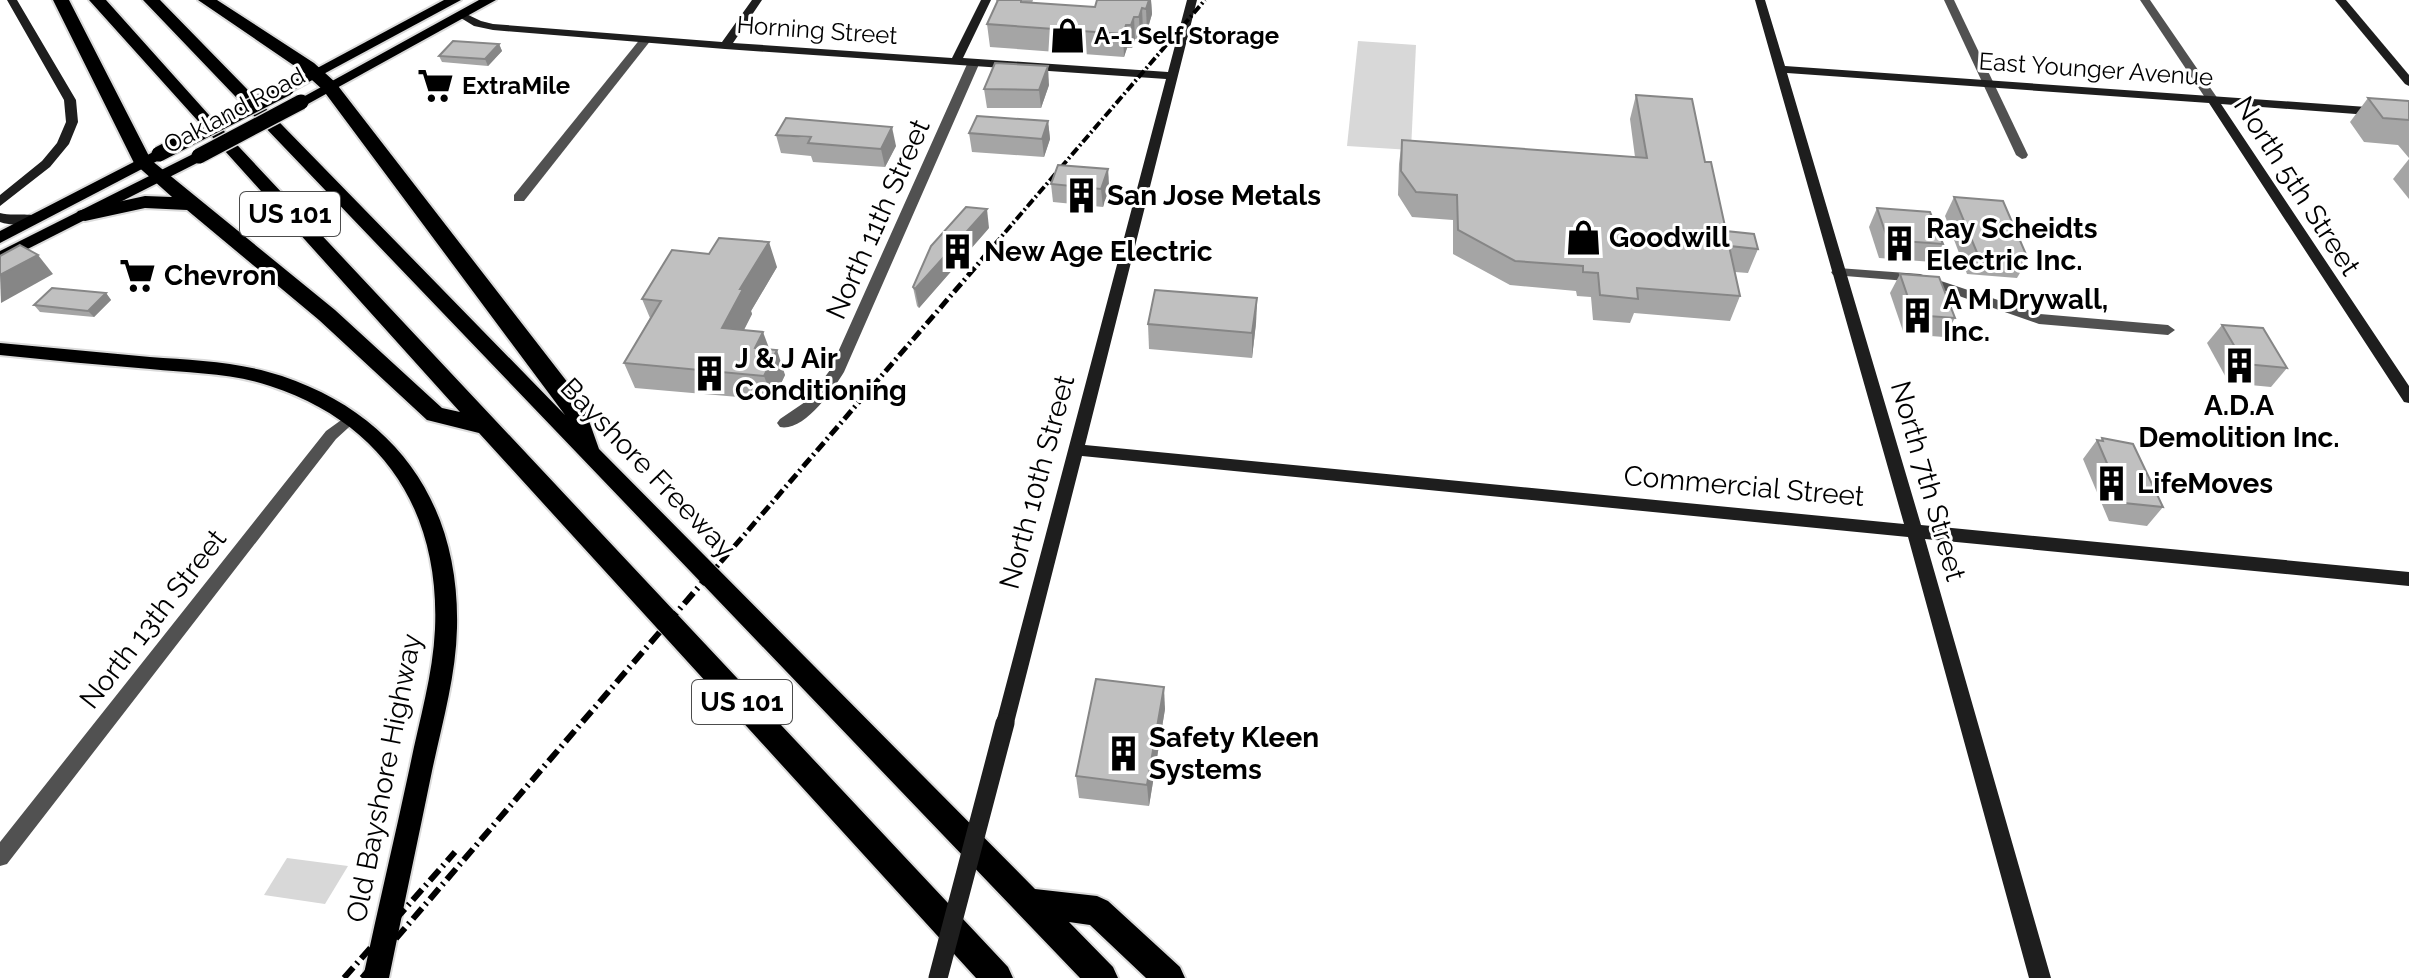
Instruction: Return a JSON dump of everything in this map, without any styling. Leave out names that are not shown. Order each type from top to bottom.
[{"type":"highway","points":[[61,0],[151,158],[193,204],[327,315],[435,414],[486,426]]},
{"type":"highway","name":"US 101","points":[[97,0],[997,978]]},
{"type":"highway","name":"Bayshore Freeway","points":[[151,0],[588,453],[1102,978]]},
{"type":"highway","points":[[206,0],[323,80],[574,407],[588,453]]},
{"type":"highway","points":[[85,215],[145,202],[193,204]]},
{"type":"highway","points":[[1026,902],[1097,911],[1169,978]]},
{"type":"main road","name":"Oakland Road","points":[[0,258],[301,102],[323,80],[454,0]]},
{"type":"main road","name":"Oakland Road","points":[[0,238],[287,88],[323,80],[489,0]]},
{"type":"main road","name":"Old Bayshore Highway","points":[[0,349],[224,370],[275,381],[313,396],[351,418],[389,450],[413,479],[442,551],[446,612],[437,693],[376,978]]},
{"type":"street","points":[[0,202],[46,164],[63,144],[72,122],[70,100],[12,0]]},
{"type":"street","points":[[725,46],[757,0]]},
{"type":"street","points":[[956,61],[986,0]]},
{"type":"street","name":"North 10th Street","points":[[938,978],[1192,0]]},
{"type":"street","name":"North 7th Street","points":[[1760,0],[2040,978]]},
{"type":"street","points":[[1949,0],[2022,155]]},
{"type":"street","name":"North 5th Street","points":[[2145,0],[2409,398]]},
{"type":"street","points":[[2340,0],[2409,82]]},
{"type":"street","name":"Horning Street","points":[[462,15],[478,24],[493,27],[1172,76]]},
{"type":"street","points":[[519,198],[645,40]]},
{"type":"street","name":"North 11th Street","points":[[785,423],[813,404],[837,372],[974,62]]},
{"type":"street","name":"East Younger Avenue","points":[[1780,69],[2409,114]]},
{"type":"street","points":[[0,217],[6,220],[35,219]]},
{"type":"street","points":[[1838,272],[1920,278],[2039,319],[2168,330]]},
{"type":"street","name":"North 13th Street","points":[[0,857],[331,435],[351,418]]},
{"type":"street","name":"Commercial Street","points":[[1074,450],[2409,579]]},
{"type":"shaded area","points":[[1358,41],[1416,45],[1411,150],[1347,146]]},
{"type":"shaded area","points":[[287,858],[348,866],[325,904],[264,895]]},
{"type":"building","points":[[998,0],[1095,7],[1097,0],[1149,0],[1139,17],[1134,17],[1131,25],[1126,25],[1123,34],[987,24]]},
{"type":"building","points":[[453,41],[499,44],[485,59],[439,56]]},
{"type":"building","points":[[995,63],[1048,66],[1039,90],[984,89]]},
{"type":"building","name":"Goodwill","points":[[1636,95],[1692,99],[1705,162],[1711,162],[1726,231],[1754,234],[1758,249],[1729,246],[1740,296],[1637,288],[1638,299],[1600,295],[1598,273],[1583,272],[1583,266],[1515,261],[1458,230],[1457,195],[1416,192],[1401,171],[1402,140],[1647,158]]},
{"type":"building","points":[[2368,98],[2409,101],[2409,120],[2383,118]]},
{"type":"building","points":[[977,116],[1048,121],[1042,139],[969,133]]},
{"type":"building","points":[[786,118],[892,127],[881,149],[808,143],[811,137],[776,135]]},
{"type":"building","points":[[1058,165],[1108,169],[1101,189],[1051,184]]},
{"type":"building","points":[[1954,197],[2003,201],[2028,259],[1978,255]]},
{"type":"building","points":[[966,207],[987,209],[915,289],[913,287],[931,246]]},
{"type":"building","points":[[1877,208],[1930,212],[1943,244],[1888,240]]},
{"type":"building","points":[[719,238],[769,242],[740,289],[743,289],[722,328],[763,332],[755,348],[777,350],[764,376],[624,363],[661,301],[642,299],[672,250],[709,254]]},
{"type":"building","points":[[20,245],[38,255],[0,275],[0,256]]},
{"type":"building","points":[[1900,274],[1939,277],[1955,318],[1914,315]]},
{"type":"building","points":[[52,288],[106,293],[88,311],[34,305]]},
{"type":"building","points":[[1155,290],[1257,298],[1252,333],[1148,324]]},
{"type":"building","points":[[2222,325],[2263,328],[2287,368],[2245,364]]},
{"type":"building","points":[[2102,438],[2133,444],[2163,507],[2124,503],[2097,440],[2103,441]]},
{"type":"building","name":"Safety Kleen Systems","points":[[1096,679],[1164,687],[1147,785],[1076,776]]},
{"type":"railway","points":[[983,258],[1205,0]]},
{"type":"railway","points":[[707,578],[985,256]]},
{"type":"railway","points":[[362,978],[708,576]]},
{"type":"railway","points":[[344,978],[455,852]]},
{"type":"place","name":"A-1 Self Storage","points":[[1068,35]]},
{"type":"place","name":"ExtraMile","points":[[436,85]]},
{"type":"place","name":"San Jose Metals","points":[[1081,195]]},
{"type":"place","name":"Goodwill","points":[[1583,237]]},
{"type":"place","name":"Ray Scheidts Electric Inc.","points":[[1900,244]]},
{"type":"place","name":"New Age Electric","points":[[958,251]]},
{"type":"place","name":"Chevron","points":[[138,275]]},
{"type":"place","name":"A M Drywall, Inc.","points":[[1917,315]]},
{"type":"place","name":"A.D.A Demolition Inc.","points":[[2239,365]]},
{"type":"place","name":"J & J Air Conditioning","points":[[709,374]]},
{"type":"place","name":"LifeMoves","points":[[2111,483]]},
{"type":"place","name":"Safety Kleen Systems","points":[[1123,753]]}]
